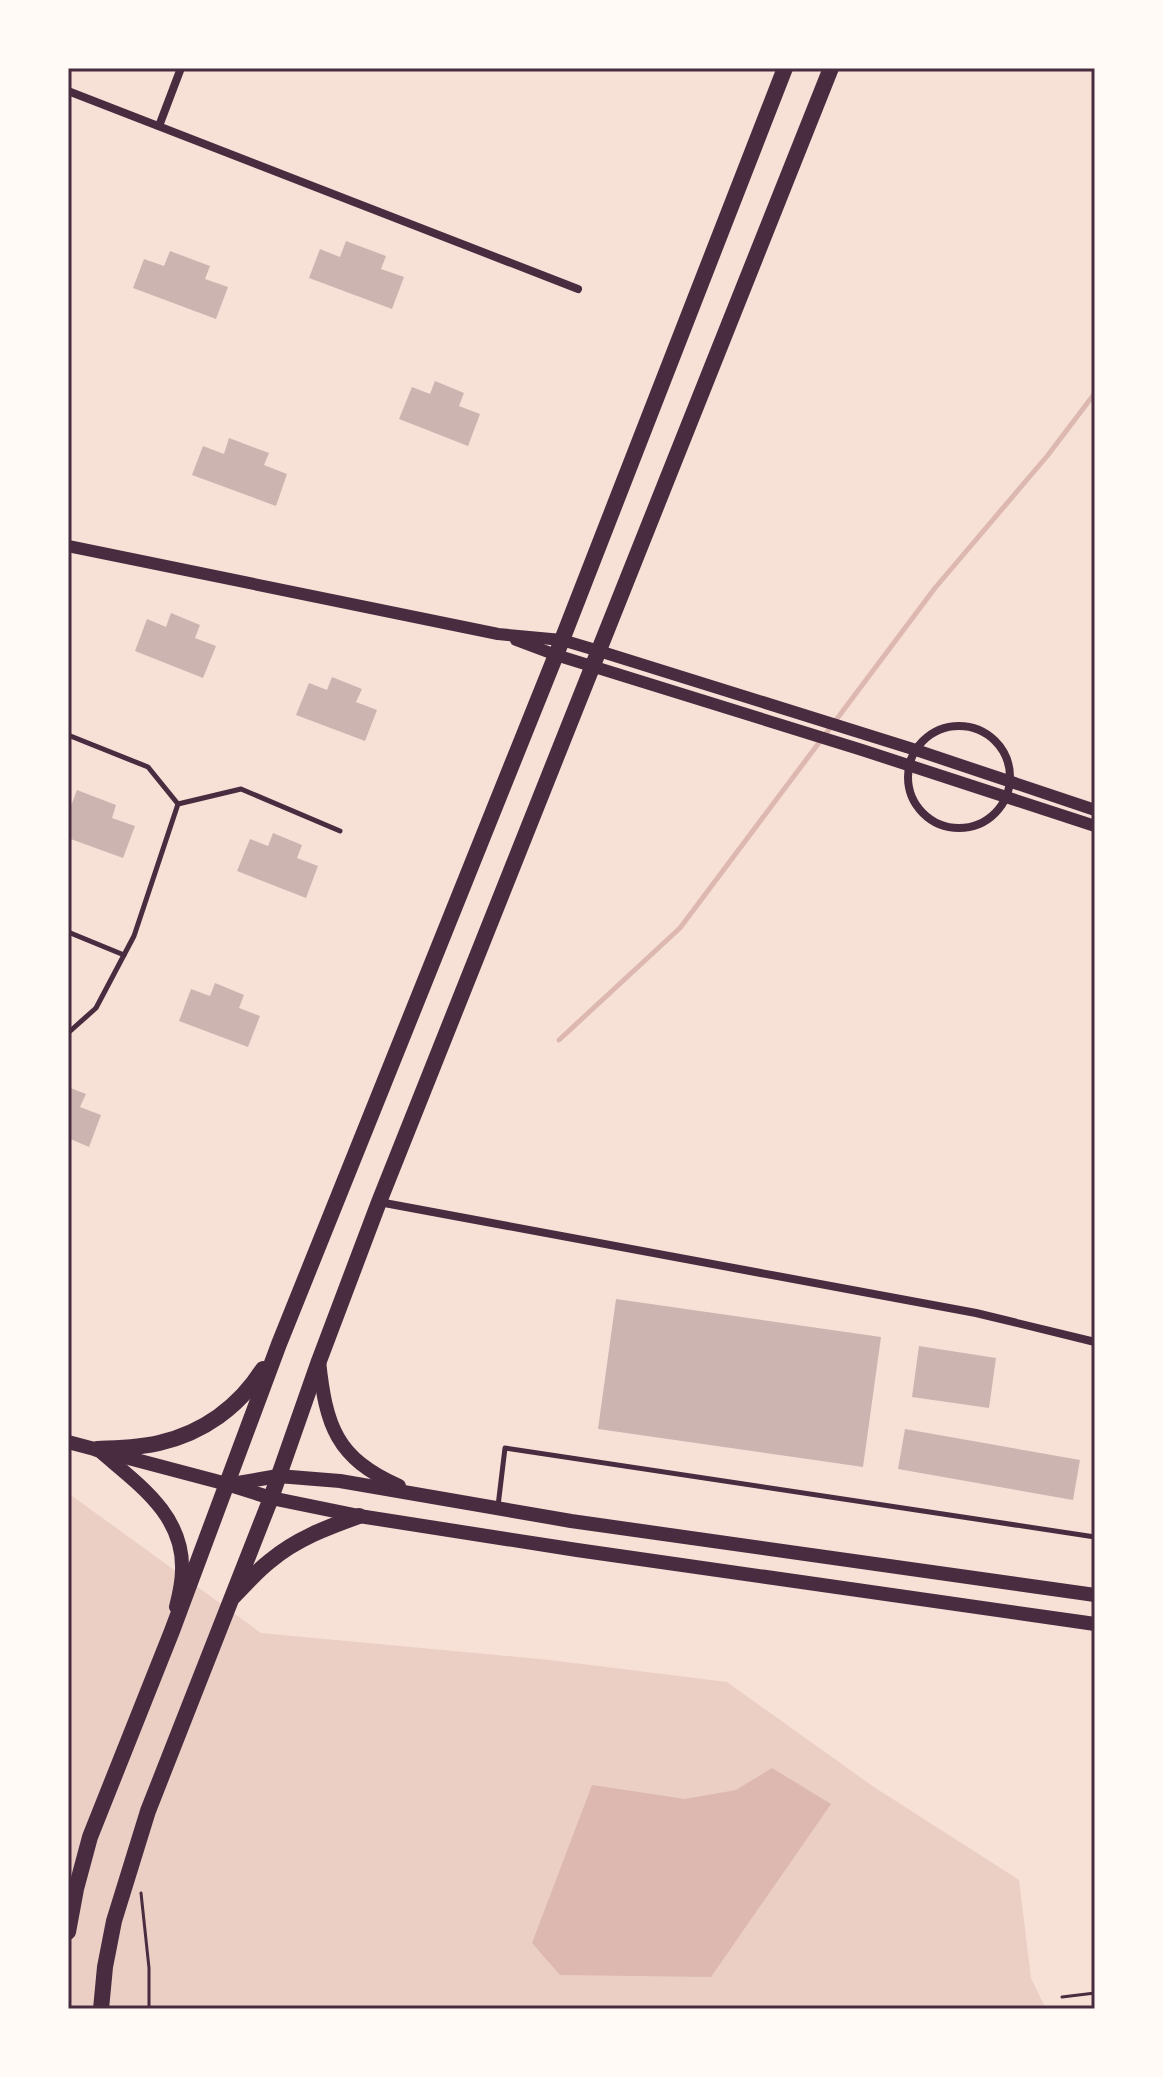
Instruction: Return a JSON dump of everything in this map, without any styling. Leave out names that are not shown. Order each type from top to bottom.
[{"type":"highway","points":[[68,1932],[90,1837],[172,1631],[279,1344],[559,648],[785,68]]},
{"type":"highway","points":[[101,2009],[114,1921],[161,1774],[271,1498],[379,1202],[831,68]]},
{"type":"highway","points":[[97,1449],[157,1444],[198,1430],[240,1399],[279,1344]]},
{"type":"highway","points":[[230,1599],[286,1548],[359,1516]]},
{"type":"main road","points":[[319,1361],[327,1411],[346,1451],[378,1477],[417,1495]]},
{"type":"main road","points":[[68,1442],[271,1498],[359,1516],[1095,1624]]},
{"type":"main road","points":[[97,1449],[148,1492],[164,1509],[174,1529],[180,1547],[182,1570],[172,1631]]},
{"type":"main road","points":[[227,1484],[278,1476],[340,1481],[498,1509],[1095,1595]]},
{"type":"street","points":[[159,126],[181,68]]},
{"type":"street","points":[[68,91],[578,289]]},
{"type":"street","points":[[68,546],[559,648],[798,714],[1095,810]]},
{"type":"street","points":[[596,659],[789,727],[1095,826]]},
{"type":"street","points":[[965,726],[982,730],[996,740],[1006,755],[1011,772],[1004,804],[992,817],[962,829],[945,827],[930,820],[918,808],[910,793],[907,777],[916,750],[931,733],[947,727],[965,726]]},
{"type":"street","points":[[379,1202],[976,1313],[1095,1342]]},
{"type":"lane","points":[[68,735],[148,767],[178,804]]},
{"type":"lane","points":[[178,804],[241,789],[340,831]]},
{"type":"lane","points":[[68,1033],[96,1008],[134,936],[178,804]]},
{"type":"lane","points":[[68,932],[124,955]]},
{"type":"lane","points":[[498,1509],[505,1448],[1095,1537]]},
{"type":"path","points":[[139,1884],[148,1955],[149,2009]]},
{"type":"path","points":[[1062,1997],[1095,1993]]},
{"type":"shaded area","points":[[68,1493],[261,1633],[550,1660],[727,1682],[874,1787],[1019,1880],[1031,1978],[1046,2009],[68,2009]]},
{"type":"shaded area","points":[[772,1768],[831,1804],[711,1977],[560,1975],[532,1943],[592,1785],[685,1799],[736,1790]]},
{"type":"building","points":[[346,241],[386,256],[381,269],[404,277],[392,309],[309,278],[320,249],[340,257]]},
{"type":"building","points":[[170,251],[210,266],[205,279],[228,287],[216,319],[133,288],[144,259],[164,266]]},
{"type":"building","points":[[435,381],[464,393],[459,406],[480,414],[468,446],[399,419],[412,387],[430,394]]},
{"type":"building","points":[[229,438],[269,453],[264,465],[287,474],[276,506],[192,475],[203,446],[224,454]]},
{"type":"building","points":[[171,613],[200,625],[195,638],[216,646],[203,678],[135,651],[147,619],[166,627]]},
{"type":"building","points":[[332,677],[362,689],[356,702],[377,710],[365,741],[296,715],[309,683],[327,690]]},
{"type":"building","points":[[77,790],[116,805],[112,818],[135,826],[123,858],[68,838],[68,805],[71,806]]},
{"type":"building","points":[[273,833],[302,845],[297,858],[318,866],[306,898],[237,871],[250,839],[268,846]]},
{"type":"building","points":[[215,983],[244,995],[239,1008],[260,1016],[248,1047],[179,1021],[191,989],[210,996]]},
{"type":"building","points":[[68,1087],[86,1094],[80,1107],[101,1115],[89,1147],[68,1138]]},
{"type":"building","points":[[616,1299],[881,1337],[863,1467],[598,1429]]},
{"type":"building","points":[[919,1346],[996,1358],[989,1408],[912,1397]]},
{"type":"building","points":[[905,1429],[1080,1460],[1073,1500],[898,1469]]},
{"type":"waterway","points":[[559,1040],[680,928],[935,588],[1048,455],[1095,393]]}]
